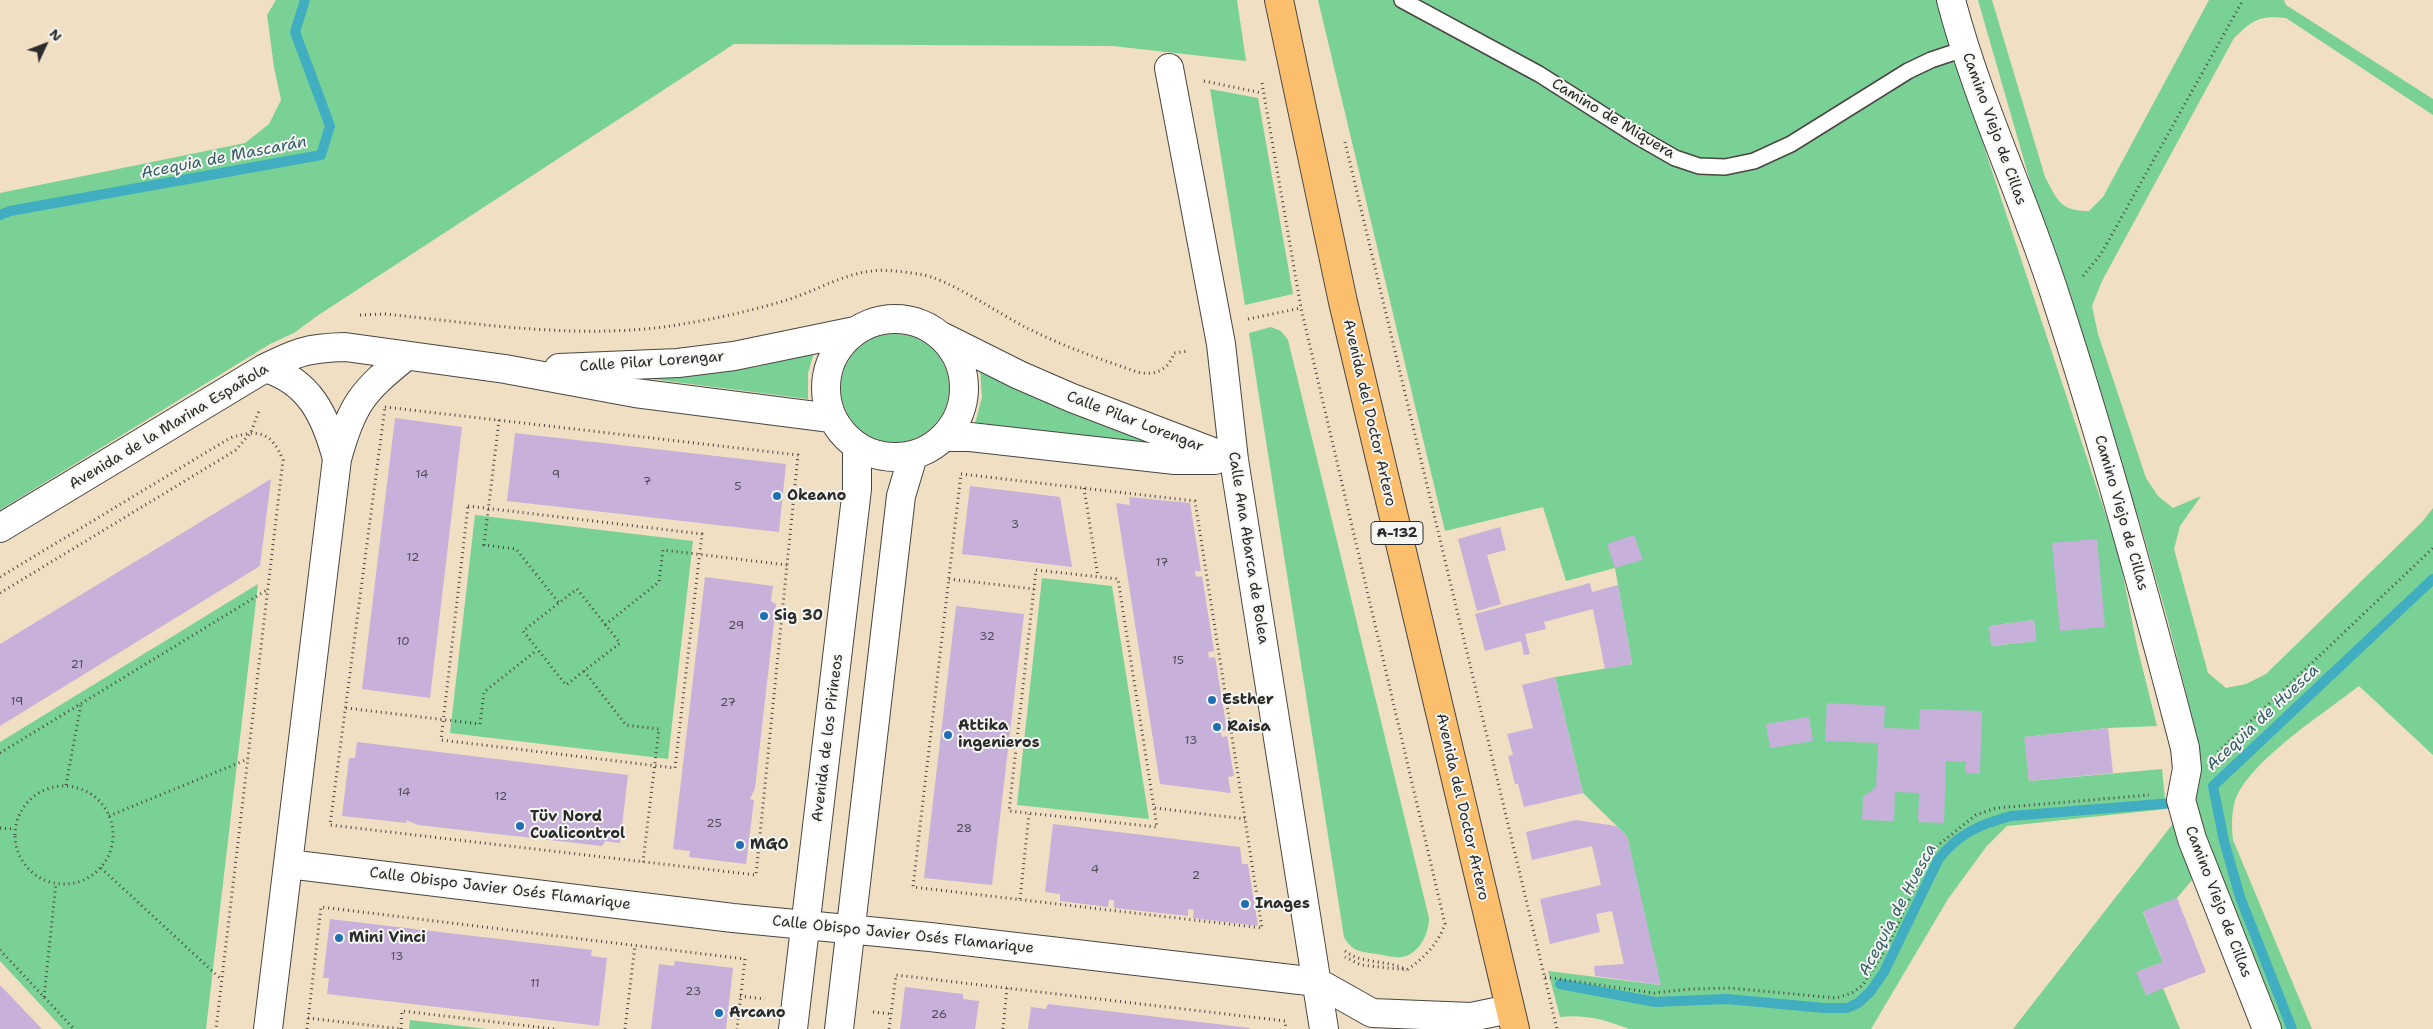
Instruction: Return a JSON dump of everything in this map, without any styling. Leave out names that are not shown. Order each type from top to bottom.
[{"type":"main road","name":"Avenida del Doctor Artero","points":[[1279,0],[1343,302],[1512,1019]]},
{"type":"street","name":"Camino Viejo de Cillas","points":[[1951,0],[1964,49],[2057,299],[2137,567],[2185,748],[2184,781],[2181,800],[2192,839],[2267,1029]]},
{"type":"street","name":"Calle Ana Abarca de Bolea","points":[[1169,68],[1221,344],[1234,460],[1324,1029]]},
{"type":"street","points":[[897,318],[919,323],[938,334],[952,348],[961,365],[965,384],[960,412],[945,437],[930,448],[913,456],[884,457],[870,454],[846,439],[831,418],[825,394],[827,370],[837,348],[855,331],[875,321],[897,318]]},
{"type":"street","name":"Calle Pilar Lorengar","points":[[505,369],[697,361],[734,356],[855,331]]},
{"type":"street","name":"Calle Pilar Lorengar","points":[[938,334],[1018,375],[1072,398],[1234,460]]},
{"type":"street","name":"Calle Pilar Lorengar","points":[[345,347],[505,369],[635,393],[831,418]]},
{"type":"street","name":"Avenida de la Marina Española","points":[[0,528],[264,368],[299,351],[345,347]]},
{"type":"street","points":[[268,1029],[337,459],[353,410],[378,379],[405,356]]},
{"type":"street","points":[[264,368],[283,373],[318,406],[330,432],[337,459]]},
{"type":"street","name":"Calle Pilar Lorengar","points":[[945,437],[970,437],[1175,460],[1234,460]]},
{"type":"street","name":"Avenida de los Pirineos","points":[[793,1029],[857,489],[857,447]]},
{"type":"street","points":[[839,1029],[901,496],[913,456]]},
{"type":"street","name":"Calle Obispo Javier Osés Flamarique","points":[[288,864],[1317,982],[1372,1013],[1512,1019]]},
{"type":"lane","name":"Camino de Miquera","points":[[1402,0],[1538,74],[1635,135],[1676,158],[1699,166],[1725,167],[1754,161],[1799,140],[1908,71],[1931,60],[1964,49]]},
{"type":"path","points":[[2057,299],[2082,277],[2101,254],[2244,0]]},
{"type":"path","points":[[1261,74],[1262,93],[1301,308],[1445,924],[1441,935],[1426,954],[1406,970]]},
{"type":"path","points":[[1343,135],[1557,1029]]},
{"type":"path","points":[[1247,319],[1301,308]]},
{"type":"path","points":[[385,407],[798,455],[787,565],[756,875],[330,825],[385,407]]},
{"type":"path","points":[[499,420],[484,545],[516,549],[559,603]]},
{"type":"path","points":[[0,577],[230,438],[251,432],[266,436],[277,446],[283,460],[216,1029]]},
{"type":"path","points":[[961,474],[1084,488],[1195,501],[1262,928],[913,887],[961,474]]},
{"type":"path","points":[[1084,488],[1098,577]]},
{"type":"path","points":[[468,506],[702,534],[700,555],[675,768],[441,740],[468,506]]},
{"type":"path","points":[[1544,977],[1654,993],[1690,989],[1730,988],[1836,998],[1863,986],[1888,946],[1924,867],[1937,846],[1976,816],[1996,808],[2184,781],[2220,751],[2433,548]]},
{"type":"path","points":[[605,625],[659,582],[664,550],[787,565]]},
{"type":"path","points":[[1036,570],[1098,577],[1118,579],[1157,827],[1009,811],[1036,570]]},
{"type":"path","points":[[949,579],[1034,589]]},
{"type":"path","points":[[577,589],[605,625],[620,643],[566,686],[523,631],[577,589]]},
{"type":"path","points":[[0,753],[267,590]]},
{"type":"path","points":[[346,708],[480,724],[484,692],[537,650]]},
{"type":"path","points":[[584,671],[626,726],[659,729],[643,862]]},
{"type":"path","points":[[66,785],[81,704]]},
{"type":"path","points":[[109,816],[248,759]]},
{"type":"path","points":[[66,785],[89,793],[99,800],[109,816],[113,834],[112,846],[101,868],[80,882],[56,883],[33,873],[18,854],[14,829],[20,812],[32,797],[42,790],[66,785]]},
{"type":"path","points":[[1155,808],[1245,819]]},
{"type":"path","points":[[1020,899],[1029,814]]},
{"type":"path","points":[[0,828],[14,829]]},
{"type":"path","points":[[101,868],[222,980]]},
{"type":"path","points":[[44,997],[56,883]]},
{"type":"path","points":[[306,1029],[321,907],[745,959],[736,1029]]},
{"type":"path","points":[[625,1029],[635,945]]},
{"type":"path","points":[[0,950],[74,1029]]},
{"type":"path","points":[[889,1029],[896,975],[1285,1021],[1286,1029]]},
{"type":"path","points":[[1003,1029],[1007,988]]},
{"type":"path","points":[[308,1018],[401,1029],[402,1011],[554,1029]]},
{"type":"green space","points":[[276,0],[1237,0],[1246,61],[1113,46],[734,44],[317,316],[294,333],[270,344],[0,510],[0,193],[245,143],[269,124],[281,100],[274,67],[267,15]]},
{"type":"green space","points":[[1318,0],[1939,0],[1987,156],[2119,555],[2137,646],[2157,726],[2108,728],[2025,737],[2029,781],[2162,769],[2166,809],[2007,826],[1986,847],[1948,899],[1871,1029],[1629,1029],[1612,1023],[1578,1016],[1560,1017],[1548,971],[1660,985],[1627,836],[1583,793],[1555,677],[1632,664],[1615,568],[1566,581],[1543,507],[1445,531]],"holes":[[[2034,620],[2036,641],[1992,646],[1989,626]]]},
{"type":"green space","points":[[1978,0],[1992,0],[2045,177],[2061,203],[2066,207],[2079,211],[2089,211],[2103,197],[2209,0],[2284,0],[2286,5],[2433,99],[2433,115],[2286,18],[2269,17],[2252,23],[2234,38],[2102,281],[2092,306],[2098,334],[2146,478],[2158,496],[2173,508],[2201,496],[2180,526],[2174,549],[2208,673],[2226,688],[2246,684],[2266,674],[2422,522],[2433,508],[2433,755],[2359,686],[2280,746],[2252,774],[2241,788],[2235,800],[2232,820],[2233,840],[2312,1029],[2278,1029],[2199,833],[2196,807],[2195,728],[2167,617],[2140,523],[2040,216]]},
{"type":"green space","points":[[1210,89],[1258,98],[1293,294],[1245,305]]},
{"type":"green space","points":[[1271,327],[1281,331],[1288,340],[1429,918],[1429,924],[1422,943],[1413,952],[1401,957],[1367,953],[1358,950],[1350,946],[1344,937],[1249,333]]},
{"type":"green space","points":[[895,334],[916,338],[933,350],[945,367],[949,388],[945,409],[933,426],[916,438],[895,442],[874,438],[857,426],[845,409],[841,388],[845,367],[857,350],[874,338]]},
{"type":"green space","points":[[814,353],[808,373],[808,399],[636,377],[697,374],[756,367]]},
{"type":"green space","points":[[980,369],[1162,445],[975,424],[982,397]]},
{"type":"green space","points":[[475,515],[693,541],[668,759],[450,733]]},
{"type":"green space","points":[[1042,578],[1112,586],[1149,819],[1017,805]]},
{"type":"green space","points":[[258,584],[206,1029],[63,1029],[0,961],[0,742]]},
{"type":"green space","points":[[2175,821],[2192,880],[2177,898],[2143,912],[2163,962],[2137,972],[2146,995],[2163,988],[2180,1029],[2013,1029]]},
{"type":"green space","points":[[410,1020],[487,1029],[409,1029]]},
{"type":"building","points":[[395,418],[462,427],[430,698],[362,689]]},
{"type":"building","points":[[515,433],[786,464],[779,532],[507,501]]},
{"type":"building","points":[[271,479],[260,566],[0,726],[0,644]]},
{"type":"building","points":[[970,486],[1060,497],[1072,567],[962,554]]},
{"type":"building","points":[[1129,497],[1190,503],[1201,571],[1195,571],[1196,577],[1202,576],[1214,651],[1208,652],[1209,658],[1215,657],[1227,730],[1220,731],[1222,737],[1227,736],[1234,776],[1228,777],[1231,793],[1160,784],[1116,503],[1130,505]]},
{"type":"building","points":[[1500,527],[1506,550],[1487,555],[1501,604],[1477,611],[1458,539]]},
{"type":"building","points":[[1634,535],[1643,560],[1615,568],[1607,544]]},
{"type":"building","points":[[2097,539],[2105,627],[2060,631],[2052,543]]},
{"type":"building","points":[[705,577],[773,586],[771,601],[776,604],[755,788],[750,799],[754,800],[746,864],[689,857],[690,851],[673,849]]},
{"type":"building","points":[[1590,583],[1592,592],[1618,585],[1632,664],[1605,669],[1593,609],[1544,622],[1546,629],[1525,634],[1530,654],[1524,655],[1521,641],[1485,651],[1475,614]]},
{"type":"building","points":[[956,606],[1024,614],[992,885],[924,878]]},
{"type":"building","points":[[2034,620],[2036,641],[1991,646],[1989,626]]},
{"type":"building","points":[[1555,677],[1583,793],[1524,807],[1518,784],[1515,784],[1508,756],[1513,755],[1507,734],[1533,728],[1522,685]]},
{"type":"building","points":[[1827,703],[1885,706],[1884,728],[1919,729],[1920,709],[1982,711],[1980,774],[1965,773],[1966,762],[1946,761],[1944,823],[1918,822],[1919,793],[1895,792],[1894,821],[1862,820],[1863,797],[1876,787],[1878,743],[1825,741]]},
{"type":"building","points":[[1809,717],[1813,741],[1770,748],[1766,724]]},
{"type":"building","points":[[2108,728],[2113,773],[2029,781],[2024,737]]},
{"type":"building","points":[[357,742],[628,775],[620,843],[605,841],[602,846],[418,825],[406,820],[407,823],[342,816],[349,758],[355,758]]},
{"type":"building","points":[[1576,820],[1616,826],[1627,836],[1661,985],[1595,976],[1594,966],[1624,964],[1612,911],[1596,914],[1600,932],[1550,944],[1540,899],[1601,885],[1592,846],[1532,860],[1526,832]]},
{"type":"building","points":[[1053,824],[1240,847],[1242,864],[1248,864],[1258,926],[1193,918],[1194,910],[1188,909],[1188,916],[1114,908],[1114,900],[1109,900],[1108,907],[1060,901],[1060,894],[1045,892]]},
{"type":"building","points":[[2177,898],[2206,972],[2146,995],[2136,972],[2163,962],[2143,911]]},
{"type":"building","points":[[330,919],[592,950],[591,956],[607,958],[599,1026],[327,994],[329,978],[323,978]]},
{"type":"building","points":[[675,961],[733,968],[726,1029],[651,1029],[659,964],[674,966]]},
{"type":"building","points":[[0,985],[42,1029],[0,1029]]},
{"type":"building","points":[[905,987],[963,994],[963,999],[979,1001],[975,1029],[900,1029]]},
{"type":"building","points":[[1048,1004],[1250,1029],[1028,1029],[1031,1007],[1046,1009]]},
{"type":"waterway","name":"Acequia de Mascarán","points":[[0,215],[10,211],[321,155],[330,126],[295,32],[305,0]]},
{"type":"waterway","name":"Acequia de Huesca","points":[[2292,1029],[2240,897],[2224,841],[2213,786],[2433,579]]},
{"type":"waterway","name":"Acequia de Huesca","points":[[1560,984],[1655,1002],[1727,999],[1824,1008],[1847,1008],[1858,1003],[1870,992],[1884,972],[1938,860],[1953,843],[1970,831],[2011,816],[2173,803]]},
{"type":"place","name":"Okeano","points":[[777,496]]},
{"type":"place","name":"Sig 30","points":[[764,616]]},
{"type":"place","name":"Esther","points":[[1212,700]]},
{"type":"place","name":"Raisa","points":[[1217,727]]},
{"type":"place","name":"Attika ingenieros","points":[[948,735]]},
{"type":"place","name":"Tüv Nord Cualicontrol","points":[[520,826]]},
{"type":"place","name":"MGO","points":[[740,845]]},
{"type":"place","name":"Inages","points":[[1245,904]]},
{"type":"place","name":"Mini Vinci","points":[[339,938]]},
{"type":"place","name":"Arcano","points":[[719,1013]]}]
